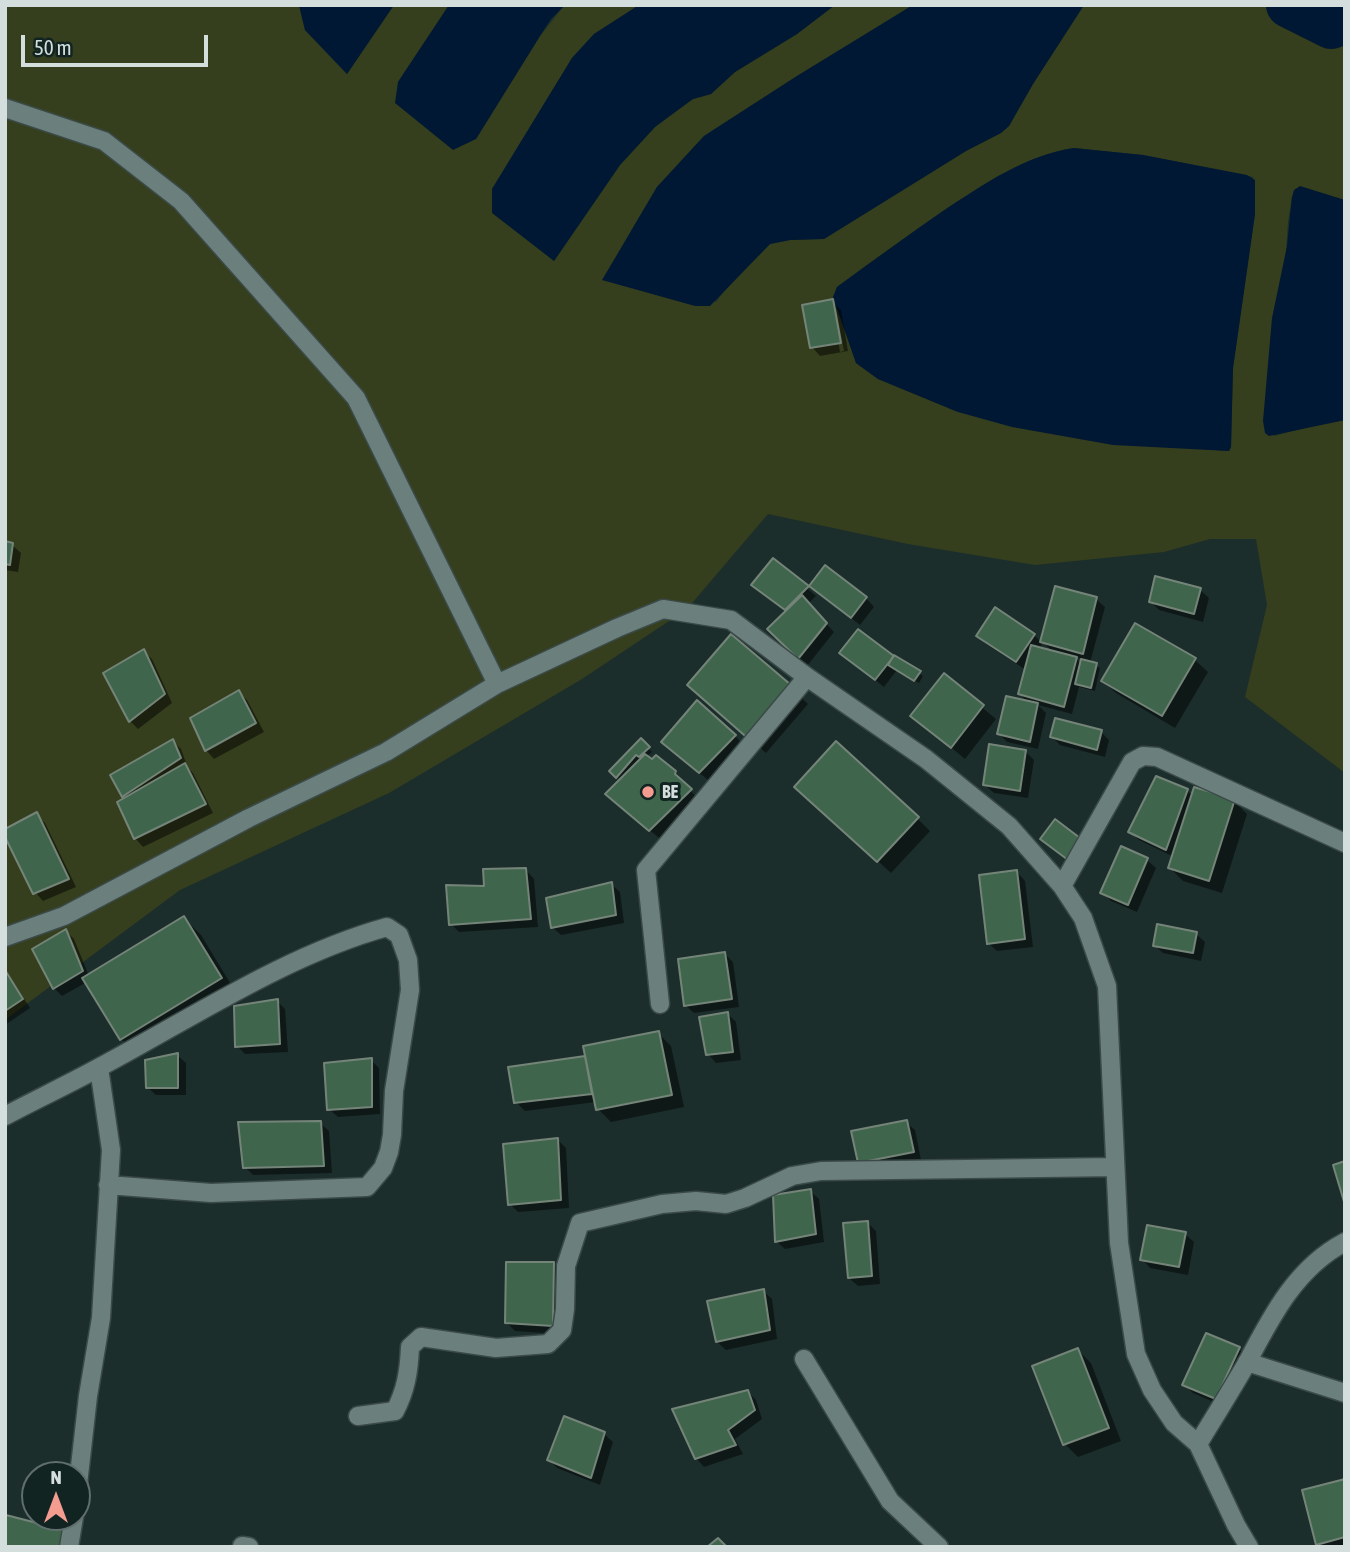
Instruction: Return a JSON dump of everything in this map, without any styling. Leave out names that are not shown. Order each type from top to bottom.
[{"type":"street","points":[[5,108],[104,141],[181,201],[356,398],[497,684]]},
{"type":"street","points":[[5,937],[64,916],[249,818],[386,752],[497,684],[663,609],[731,620],[807,677],[926,759],[1009,826],[1062,886],[1083,918],[1107,986],[1119,1243],[1136,1354],[1152,1390],[1174,1423],[1198,1444],[1249,1547]]},
{"type":"street","points":[[660,1004],[646,870],[807,677]]},
{"type":"street","points":[[1062,886],[1132,762],[1143,756],[1157,757],[1345,843]]},
{"type":"street","points":[[5,1116],[269,975],[359,935],[387,927],[399,935],[408,960],[410,990],[394,1091],[393,1135],[383,1168],[367,1187],[211,1193],[108,1185]]},
{"type":"street","points":[[81,1461],[101,1318],[111,1150],[99,1068]]},
{"type":"street","points":[[358,1416],[395,1411],[405,1392],[410,1348],[421,1337],[496,1348],[548,1344],[562,1331],[566,1266],[580,1223],[662,1204],[696,1201],[726,1204],[792,1176],[821,1171],[1115,1167]]},
{"type":"street","points":[[1198,1444],[1268,1321],[1302,1274],[1345,1242]]},
{"type":"street","points":[[804,1359],[890,1502],[947,1546]]},
{"type":"street","points":[[1247,1362],[1345,1393]]},
{"type":"green space","points":[[5,5],[299,5],[305,30],[347,74],[394,5],[449,5],[398,82],[476,139],[540,36],[563,7],[639,5],[594,34],[572,58],[492,189],[535,245],[554,261],[620,165],[655,127],[677,109],[693,99],[711,94],[735,72],[797,34],[835,5],[913,5],[704,136],[657,187],[631,231],[716,302],[731,282],[770,244],[790,240],[824,239],[966,151],[1001,133],[1009,126],[1084,5],[1345,5],[1345,200],[1292,197],[1288,222],[1274,436],[1345,420],[1345,773],[1245,697],[1267,605],[1256,539],[1210,539],[1164,552],[1035,565],[908,544],[768,514],[687,609],[582,679],[389,793],[180,890],[5,1020]],"holes":[[[1074,148],[1143,155],[1253,177],[1255,214],[1233,368],[1229,451],[1176,447],[958,412],[878,379],[856,363],[833,297],[837,287],[876,258],[973,191],[1038,157]]]},
{"type":"water","points":[[299,5],[394,5],[347,74],[305,30]]},
{"type":"water","points":[[449,5],[565,5],[551,19],[476,139],[453,150],[395,103],[398,82]]},
{"type":"water","points":[[639,5],[835,5],[797,34],[735,72],[711,94],[693,99],[655,127],[620,165],[554,261],[492,213],[492,189],[572,58],[594,34]]},
{"type":"water","points":[[913,5],[1084,5],[1009,126],[1001,133],[966,151],[824,239],[790,240],[770,244],[710,306],[695,306],[602,280],[657,187],[704,136]]},
{"type":"water","points":[[1074,148],[1143,155],[1247,175],[1255,180],[1255,214],[1233,368],[1229,451],[1113,445],[1012,427],[958,412],[878,379],[856,363],[833,297],[837,287],[989,181],[1038,157]]},
{"type":"water","points":[[1300,186],[1345,200],[1345,420],[1269,436],[1265,433],[1263,421],[1272,318],[1287,246],[1292,197],[1294,190]]},
{"type":"building","points":[[833,299],[841,343],[810,348],[802,305]]},
{"type":"building","points":[[5,541],[13,543],[10,565],[5,564]]},
{"type":"building","points":[[773,558],[809,586],[785,610],[751,585]]},
{"type":"building","points":[[825,565],[867,597],[851,618],[809,586]]},
{"type":"building","points":[[1155,576],[1201,588],[1194,614],[1149,602]]},
{"type":"building","points":[[1055,586],[1097,597],[1083,654],[1040,642]]},
{"type":"building","points":[[802,595],[827,623],[798,659],[767,629]]},
{"type":"building","points":[[995,607],[1035,634],[1016,662],[976,636]]},
{"type":"building","points":[[1135,623],[1196,658],[1162,716],[1101,681]]},
{"type":"building","points":[[858,629],[894,656],[875,680],[839,653]]},
{"type":"building","points":[[731,634],[797,690],[752,742],[687,685]]},
{"type":"building","points":[[1031,645],[1077,657],[1064,707],[1018,694]]},
{"type":"building","points":[[144,649],[165,694],[129,722],[103,673]]},
{"type":"building","points":[[894,655],[921,671],[914,681],[888,665]]},
{"type":"building","points":[[1081,659],[1097,663],[1091,688],[1075,684]]},
{"type":"building","points":[[944,673],[984,705],[951,748],[910,716]]},
{"type":"building","points":[[239,690],[256,723],[205,751],[190,718]]},
{"type":"building","points":[[1006,696],[1038,703],[1030,742],[997,734]]},
{"type":"building","points":[[697,700],[736,735],[699,773],[661,742]]},
{"type":"building","points":[[1055,718],[1102,730],[1097,750],[1050,737]]},
{"type":"building","points":[[641,738],[650,747],[639,757],[636,755],[616,778],[609,771]]},
{"type":"building","points":[[173,739],[181,758],[122,797],[110,775]]},
{"type":"building","points":[[836,741],[919,817],[877,862],[794,787]]},
{"type":"building","points":[[989,744],[1026,750],[1020,791],[983,785]]},
{"type":"building","name":"BE","points":[[645,754],[652,759],[656,755],[676,771],[675,774],[692,789],[649,831],[605,794]]},
{"type":"building","points":[[185,763],[206,804],[134,839],[117,802]]},
{"type":"building","points":[[1156,776],[1188,789],[1166,850],[1128,832]]},
{"type":"building","points":[[1194,787],[1235,799],[1209,881],[1168,868]]},
{"type":"building","points":[[37,812],[69,879],[33,894],[5,837],[5,829]]},
{"type":"building","points":[[1055,819],[1084,841],[1068,860],[1040,839]]},
{"type":"building","points":[[1121,846],[1148,858],[1128,905],[1100,893]]},
{"type":"building","points":[[526,868],[531,919],[449,925],[446,885],[484,886],[483,869]]},
{"type":"building","points":[[1017,870],[1025,939],[987,944],[979,875]]},
{"type":"building","points":[[612,882],[616,915],[551,928],[546,898]]},
{"type":"building","points":[[184,916],[222,978],[120,1040],[82,978]]},
{"type":"building","points":[[1157,924],[1197,932],[1193,953],[1153,946]]},
{"type":"building","points":[[66,929],[83,971],[53,989],[32,949]]},
{"type":"building","points":[[725,952],[732,999],[684,1006],[678,959]]},
{"type":"building","points":[[5,970],[23,999],[5,1011]]},
{"type":"building","points":[[278,999],[280,1044],[235,1047],[234,1006]]},
{"type":"building","points":[[728,1012],[733,1052],[706,1055],[699,1017]]},
{"type":"building","points":[[659,1031],[672,1095],[596,1110],[583,1046]]},
{"type":"building","points":[[178,1053],[178,1088],[146,1088],[145,1060]]},
{"type":"building","points":[[585,1056],[592,1094],[514,1103],[508,1067]]},
{"type":"building","points":[[372,1058],[372,1107],[327,1110],[324,1063]]},
{"type":"building","points":[[907,1120],[914,1152],[858,1163],[851,1131]]},
{"type":"building","points":[[321,1121],[324,1166],[243,1168],[238,1122]]},
{"type":"building","points":[[558,1138],[561,1200],[508,1205],[503,1144]]},
{"type":"building","points":[[1345,1161],[1345,1205],[1333,1165]]},
{"type":"building","points":[[811,1189],[816,1234],[775,1242],[773,1195]]},
{"type":"building","points":[[868,1221],[872,1276],[848,1278],[843,1223]]},
{"type":"building","points":[[1147,1225],[1186,1232],[1179,1267],[1140,1260]]},
{"type":"building","points":[[506,1262],[554,1262],[553,1326],[505,1323]]},
{"type":"building","points":[[764,1289],[770,1330],[716,1342],[707,1301]]},
{"type":"building","points":[[1206,1333],[1240,1347],[1216,1399],[1182,1385]]},
{"type":"building","points":[[1078,1348],[1109,1428],[1063,1445],[1032,1366]]},
{"type":"building","points":[[748,1390],[755,1410],[728,1430],[736,1445],[695,1459],[672,1409]]},
{"type":"building","points":[[564,1416],[605,1432],[591,1478],[547,1460]]},
{"type":"building","points":[[1345,1479],[1345,1537],[1316,1545],[1302,1490]]},
{"type":"building","points":[[6,1515],[21,1519],[21,1531],[64,1531],[60,1547],[5,1547]]},
{"type":"building","points":[[718,1538],[727,1547],[707,1547]]},
{"type":"waterway","points":[[1289,5],[1331,26],[1345,21]]},
{"type":"place","name":"BE","points":[[648,792]]}]
